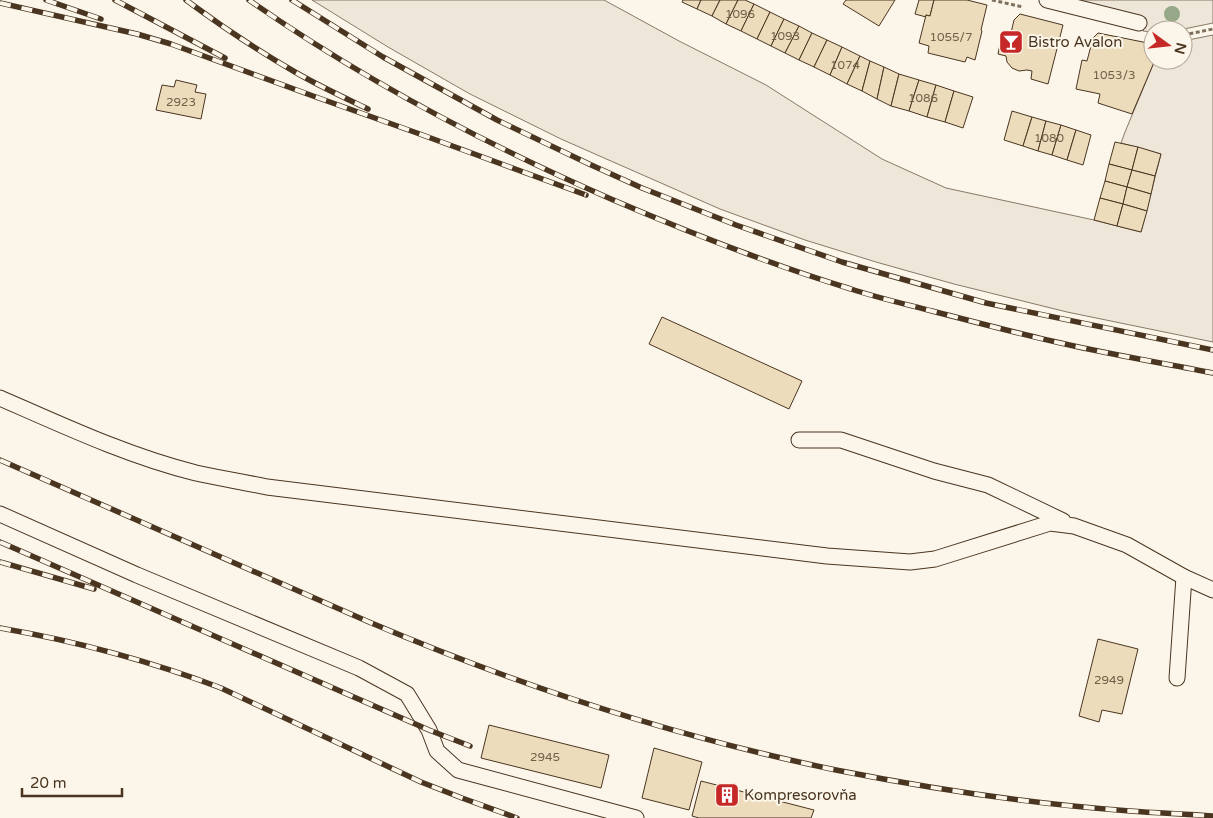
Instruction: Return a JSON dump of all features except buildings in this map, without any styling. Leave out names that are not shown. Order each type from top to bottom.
[{"type":"lane","points":[[1047,0],[1139,23]]},
{"type":"lane","points":[[0,398],[81,434],[195,473],[267,486],[817,555],[910,562],[935,560],[1050,523],[1074,526]]},
{"type":"lane","points":[[799,440],[841,440],[934,471],[988,485],[1074,526],[1127,545],[1184,577],[1213,590]]},
{"type":"lane","points":[[0,514],[137,575],[359,668],[407,694],[429,730],[437,751],[458,770],[636,818]]},
{"type":"lane","points":[[1177,678],[1184,577]]},
{"type":"path","points":[[1193,33],[1213,29]]},
{"type":"shaded area","points":[[312,0],[604,0],[766,85],[882,159],[946,188],[1141,232],[1161,154],[1121,143],[1125,132],[1151,70],[1193,70],[1193,39],[1213,35],[1213,342],[1067,312],[954,284],[805,240],[720,209],[561,139],[470,94],[388,47]]},
{"type":"shaded area","points":[[1076,0],[1213,0],[1213,23],[1193,27],[1193,20],[1146,20],[1146,18]]},
{"type":"railway","points":[[46,0],[101,19]]},
{"type":"railway","points":[[115,0],[225,58]]},
{"type":"railway","points":[[186,0],[239,38],[281,64],[368,109]]},
{"type":"railway","points":[[249,0],[336,57],[425,109],[517,156],[670,224],[790,269],[892,301],[1056,342],[1213,373]]},
{"type":"railway","points":[[292,0],[383,57],[497,120],[642,188],[736,225],[842,262],[986,303],[1213,350]]},
{"type":"railway","points":[[0,3],[137,34],[171,44],[586,195]]},
{"type":"railway","points":[[0,460],[369,622],[541,688],[658,726],[776,757],[836,770],[945,789],[1093,808],[1213,816]]},
{"type":"railway","points":[[0,542],[429,730],[470,746]]},
{"type":"railway","points":[[0,562],[94,589]]},
{"type":"railway","points":[[0,628],[112,653],[167,669],[221,688],[421,782],[517,818]]},
{"type":"place","name":"Bistro Avalon","points":[[1011,42]]},
{"type":"place","name":"Kompresorovňa","points":[[727,795]]}]
